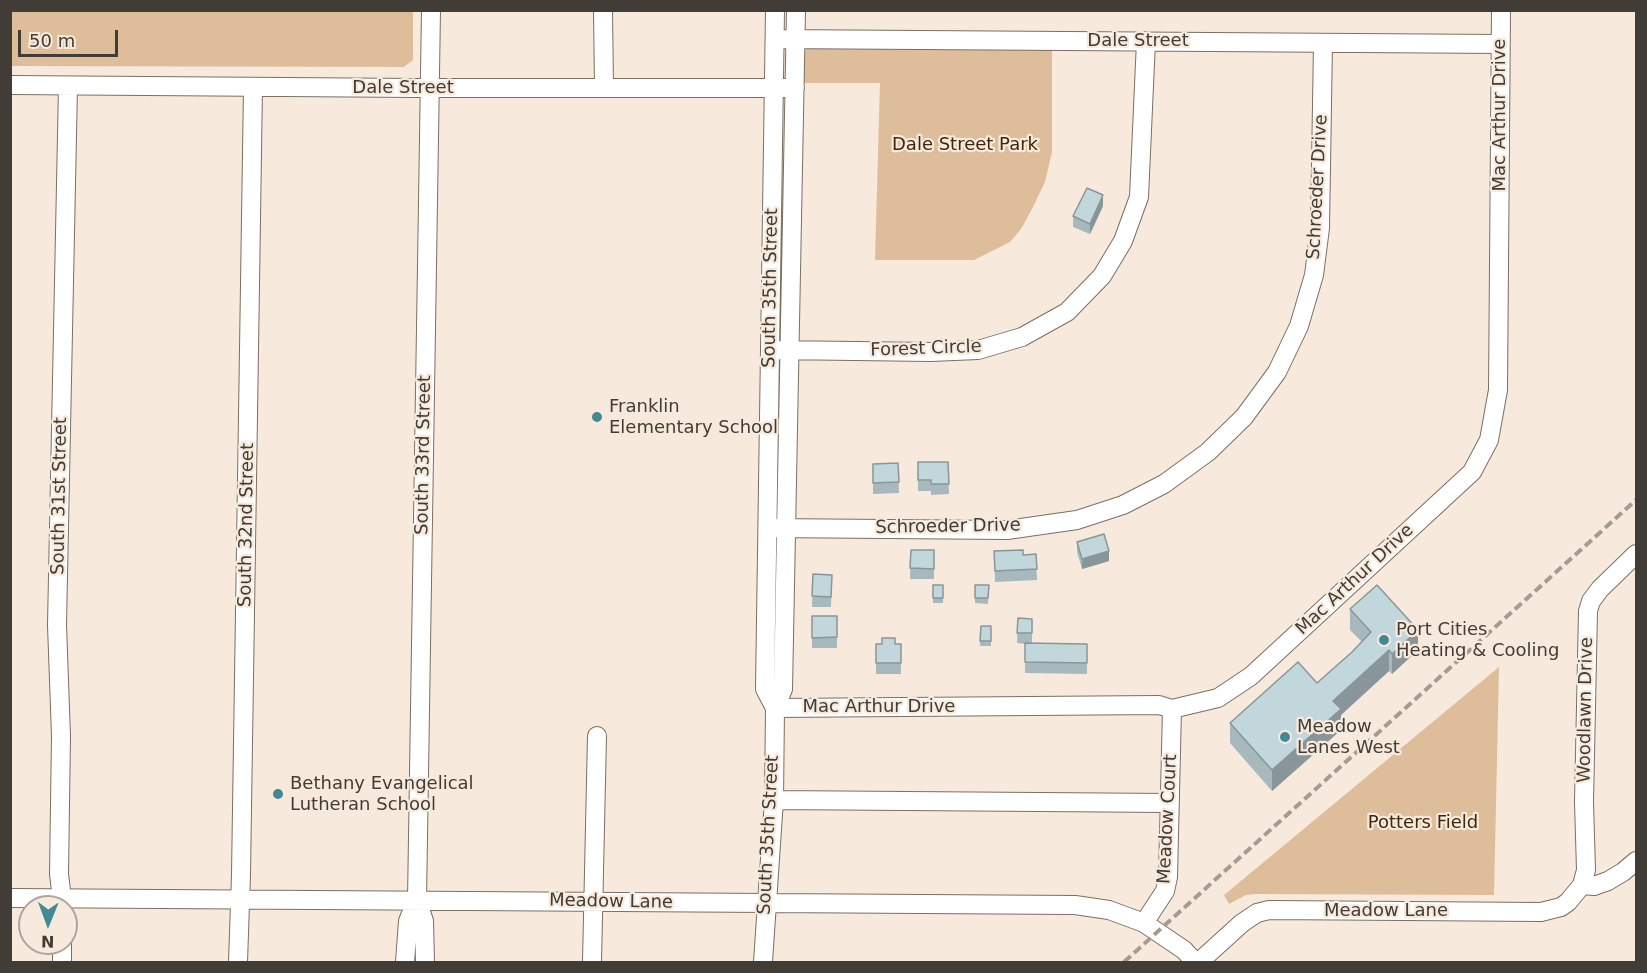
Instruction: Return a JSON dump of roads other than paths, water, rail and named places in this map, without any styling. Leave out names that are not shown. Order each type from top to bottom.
[{"type":"street","name":"South 33rd Street","points":[[417,900],[431,10]]},
{"type":"street","points":[[603,10],[604,87]]},
{"type":"street","name":"South 35th Street","points":[[775,10],[765,689],[775,708]]},
{"type":"street","name":"South 35th Street","points":[[763,963],[774,800],[775,708],[783,689],[796,10]]},
{"type":"street","name":"Mac Arthur Drive","points":[[775,708],[1159,705],[1172,709],[1218,698],[1251,676],[1472,472],[1489,440],[1498,390],[1501,10]]},
{"type":"street","name":"Dale Street","points":[[775,39],[1500,44]]},
{"type":"street","name":"Forest Circle","points":[[770,350],[931,352],[978,350],[1022,337],[1067,312],[1102,276],[1123,241],[1139,197],[1146,41]]},
{"type":"street","name":"Schroeder Drive","points":[[768,528],[1006,530],[1077,520],[1122,505],[1164,484],[1208,452],[1244,417],[1276,372],[1299,326],[1314,275],[1320,228],[1323,42]]},
{"type":"street","name":"Dale Street","points":[[10,85],[795,88]]},
{"type":"street","name":"South 31st Street","points":[[61,895],[59,874],[61,736],[57,625],[68,86]]},
{"type":"street","name":"South 32nd Street","points":[[238,963],[253,87]]},
{"type":"street","name":"Woodlawn Drive","points":[[1581,885],[1586,870],[1584,802],[1588,611],[1600,589],[1636,554]]},
{"type":"street","name":"Meadow Court","points":[[1144,923],[1165,891],[1167,877],[1172,709]]},
{"type":"street","points":[[592,963],[597,736]]},
{"type":"street","points":[[774,800],[1170,803]]},
{"type":"street","points":[[1581,885],[1594,886],[1608,881],[1636,861]]},
{"type":"street","name":"Meadow Lane","points":[[78,902],[240,898],[1075,905],[1109,910],[1144,923],[1184,950],[1197,963],[1242,923],[1257,913],[1269,910],[1542,912],[1561,907],[1568,902],[1581,885]]},
{"type":"street","points":[[405,963],[408,921],[417,900]]},
{"type":"street","points":[[417,900],[424,921],[425,963]]},
{"type":"railway","points":[[1124,962],[1636,500]]},
{"type":"place","name":"Franklin Elementary School","points":[[597,417]]},
{"type":"place","name":"Port Cities Heating & Cooling","points":[[1384,640]]},
{"type":"place","name":"Meadow Lanes West","points":[[1285,737]]},
{"type":"place","name":"Bethany Evangelical Lutheran School","points":[[278,794]]},
{"type":"park label","name":"Dale Street Park","points":[[965,145]]},
{"type":"park label","name":"Potters Field","points":[[1423,823]]}]
